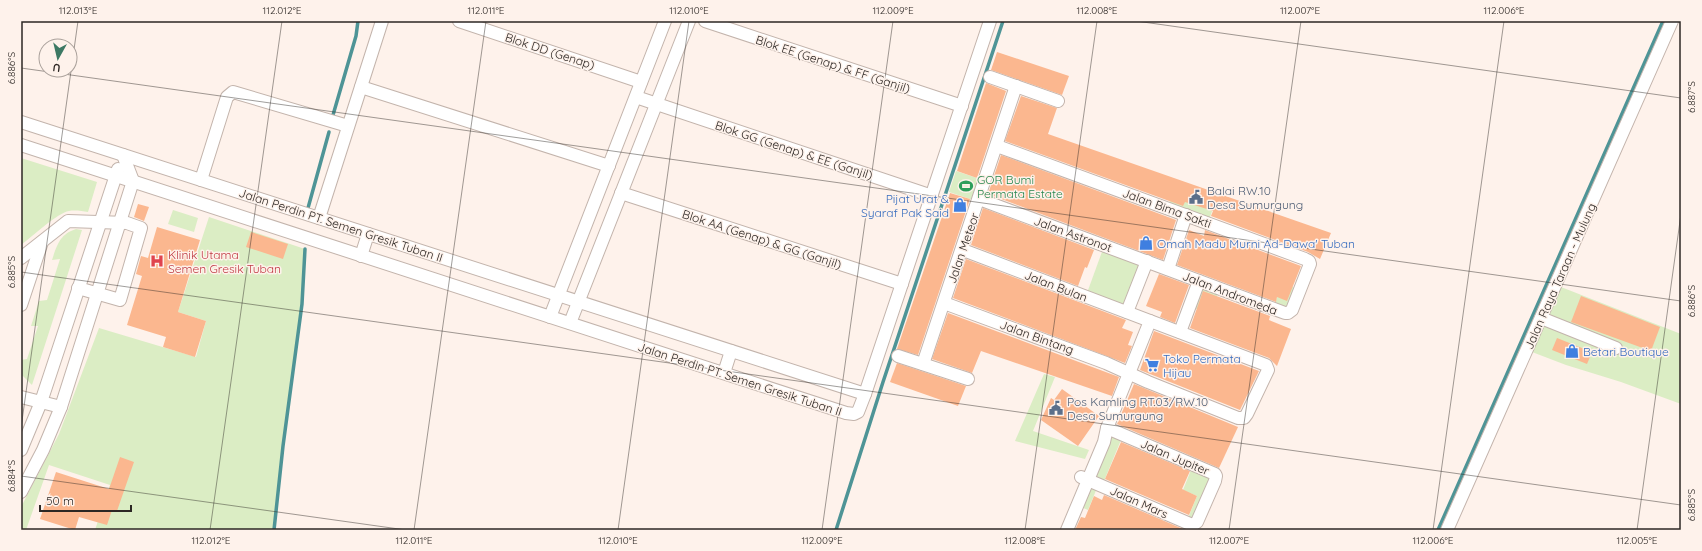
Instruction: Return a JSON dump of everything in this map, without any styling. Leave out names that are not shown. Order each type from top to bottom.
[{"type":"street","points":[[319,218],[382,21]]},
{"type":"street","name":"Blok DD (Genap)","points":[[459,21],[642,82]]},
{"type":"street","points":[[550,317],[665,21]]},
{"type":"street","points":[[570,324],[689,21]]},
{"type":"street","name":"Blok EE (Genap) & FF (Ganjil)","points":[[705,21],[962,106]]},
{"type":"street","points":[[865,394],[990,21]]},
{"type":"street","name":"Jalan Raya Taraan - Mulung","points":[[1447,530],[1672,21]]},
{"type":"street","points":[[990,77],[1058,101]]},
{"type":"street","name":"Jalan Meteor","points":[[923,364],[963,250],[1016,86]]},
{"type":"street","points":[[361,87],[609,166]]},
{"type":"street","points":[[201,180],[228,95],[233,92],[348,126]]},
{"type":"street","name":"Blok GG (Genap) & EE (Ganjil)","points":[[636,97],[932,196]]},
{"type":"street","name":"Jalan Perdin PT. Semen Gresik Tuban II","points":[[21,122],[865,394],[858,412],[855,414],[850,414],[21,145]]},
{"type":"street","name":"Jalan Bima Sakti","points":[[997,146],[1307,260],[1310,264],[1301,289]]},
{"type":"street","points":[[21,450],[41,402],[123,155]]},
{"type":"street","points":[[21,492],[43,450],[61,407],[133,181],[123,155]]},
{"type":"street","points":[[233,214],[240,193]]},
{"type":"street","name":"Blok AA (Genap) & GG (Ganjil)","points":[[621,193],[902,284]]},
{"type":"street","name":"Jalan Astronot","points":[[979,199],[1168,269]]},
{"type":"street","points":[[1168,269],[1186,215]]},
{"type":"street","points":[[21,258],[68,221],[132,224],[140,227],[141,229],[122,297],[118,300],[78,288]]},
{"type":"street","points":[[361,256],[368,234]]},
{"type":"street","points":[[21,305],[42,242]]},
{"type":"street","name":"Jalan Bulan","points":[[963,250],[1267,366],[1268,371],[1256,395]]},
{"type":"street","points":[[1127,312],[1147,261]]},
{"type":"street","name":"Jalan Andromeda","points":[[1168,269],[1286,314],[1292,310],[1301,289]]},
{"type":"street","points":[[1180,332],[1200,281]]},
{"type":"street","name":"Jalan Bintang","points":[[944,303],[1106,363],[1129,374],[1238,418],[1245,417],[1256,395]]},
{"type":"street","points":[[1542,318],[1616,348]]},
{"type":"street","points":[[1062,530],[1085,478],[1104,442],[1107,428],[1150,321]]},
{"type":"street","points":[[724,373],[731,352]]},
{"type":"street","points":[[898,356],[968,379]]},
{"type":"street","points":[[23,396],[61,407]]},
{"type":"street","name":"Jalan Jupiter","points":[[1107,428],[1215,474],[1215,481],[1206,501]]},
{"type":"street","name":"Jalan Mars","points":[[1085,478],[1192,525],[1196,523],[1206,501]]},
{"type":"green space","points":[[21,158],[97,182],[88,212],[69,211],[64,213],[51,221],[21,245]]},
{"type":"green space","name":"GOR Bumi Permata Estate","points":[[956,171],[983,180],[976,201],[949,192]]},
{"type":"green space","points":[[1177,180],[1218,194],[1209,220],[1168,206]]},
{"type":"green space","points":[[173,210],[198,218],[194,232],[168,224]]},
{"type":"green space","points":[[209,217],[305,249],[302,304],[283,446],[274,530],[95,530],[110,485],[49,465],[26,530],[21,530],[21,507],[59,434],[99,328],[196,357],[206,321],[178,312]]},
{"type":"green space","points":[[76,229],[82,230],[32,385],[21,374],[21,360],[27,359],[38,326],[31,326],[39,301],[47,300],[60,259],[52,260],[56,250],[63,237]]},
{"type":"green space","points":[[1103,249],[1142,263],[1125,308],[1087,293]]},
{"type":"green space","points":[[1283,283],[1297,289],[1289,311],[1274,305]]},
{"type":"green space","points":[[1202,287],[1218,293],[1210,314],[1194,308]]},
{"type":"green space","points":[[1561,287],[1681,334],[1681,404],[1532,352]]},
{"type":"green space","points":[[1044,374],[1055,377],[1033,431],[1089,450],[1085,459],[1015,441]]},
{"type":"green space","points":[[1112,436],[1121,440],[1104,481],[1094,477]]},
{"type":"green space","points":[[1191,470],[1212,479],[1194,521],[1188,518],[1197,496],[1183,490]]},
{"type":"green space","points":[[1091,485],[1097,488],[1088,510],[1081,507]]},
{"type":"building","points":[[997,52],[1069,76],[1062,95],[991,70]]},
{"type":"building","points":[[986,83],[1006,91],[977,178],[957,171]]},
{"type":"building","points":[[1021,96],[1057,108],[1048,134],[1331,233],[1320,259],[1308,252],[1211,216],[1213,211],[1185,202],[1183,206],[1005,141]]},
{"type":"building","points":[[1001,155],[1176,220],[1163,260],[988,194]]},
{"type":"building","points":[[950,193],[970,199],[918,355],[897,349]]},
{"type":"building","points":[[138,204],[149,207],[144,221],[134,217]]},
{"type":"building","points":[[983,208],[1094,250],[1087,268],[1085,267],[1078,286],[971,245]]},
{"type":"building","points":[[157,227],[200,240],[178,312],[206,321],[195,357],[163,347],[166,337],[127,325],[142,276],[136,274],[141,256],[148,258]]},
{"type":"building","points":[[1189,230],[1204,236],[1205,230],[1301,266],[1287,301],[1277,297],[1276,302],[1177,265]]},
{"type":"building","points":[[251,232],[288,244],[283,259],[246,247]]},
{"type":"building","points":[[966,259],[1126,320],[1122,328],[1133,332],[1128,345],[1132,346],[1125,363],[953,298]]},
{"type":"building","points":[[1159,274],[1189,285],[1175,323],[1160,317],[1162,312],[1146,306]]},
{"type":"building","points":[[1203,291],[1270,316],[1269,320],[1291,329],[1277,366],[1269,358],[1190,328]]},
{"type":"building","points":[[1581,296],[1660,327],[1651,351],[1571,322]]},
{"type":"building","points":[[948,313],[1119,377],[1112,396],[981,351],[972,373],[932,359]]},
{"type":"building","points":[[1154,331],[1259,371],[1240,410],[1140,370]]},
{"type":"building","name":"Betari Boutique","points":[[1557,338],[1592,352],[1587,364],[1552,350]]},
{"type":"building","points":[[897,363],[966,386],[958,406],[890,382]]},
{"type":"building","points":[[1134,384],[1238,427],[1219,468],[1117,424]]},
{"type":"building","points":[[1062,389],[1099,416],[1078,446],[1041,420],[1051,398],[1054,400]]},
{"type":"building","points":[[1121,442],[1190,471],[1182,489],[1197,496],[1189,515],[1105,479]]},
{"type":"building","points":[[120,457],[134,462],[117,511],[112,510],[107,525],[79,517],[75,530],[40,519],[56,472],[109,489]]},
{"type":"building","points":[[1104,495],[1183,530],[1075,530],[1081,517],[1085,518],[1094,496],[1102,500]]},
{"type":"waterway","points":[[333,115],[356,36],[358,21]]},
{"type":"waterway","points":[[836,530],[883,382],[1003,21]]},
{"type":"waterway","points":[[1438,530],[1663,21]]},
{"type":"waterway","points":[[308,208],[329,132]]},
{"type":"waterway","points":[[274,530],[283,446],[302,304],[305,249]]},
{"type":"place","name":"GOR Bumi Permata Estate","points":[[966,186]]},
{"type":"place","name":"Balai RW.10 Desa Sumurgung","points":[[1196,197]]},
{"type":"place","name":"Pijat Urat & Syaraf Pak Said","points":[[960,205]]},
{"type":"place","name":"Omah Madu Murni Ad-Dawa' Tuban","points":[[1146,243]]},
{"type":"place","name":"Klinik Utama Semen Gresik Tuban","points":[[157,261]]},
{"type":"place","name":"Betari Boutique","points":[[1572,351]]},
{"type":"place","name":"Toko Permata Hijau","points":[[1152,365]]},
{"type":"place","name":"Pos Kamling RT.03/RW.10 Desa Sumurgung","points":[[1056,408]]}]
